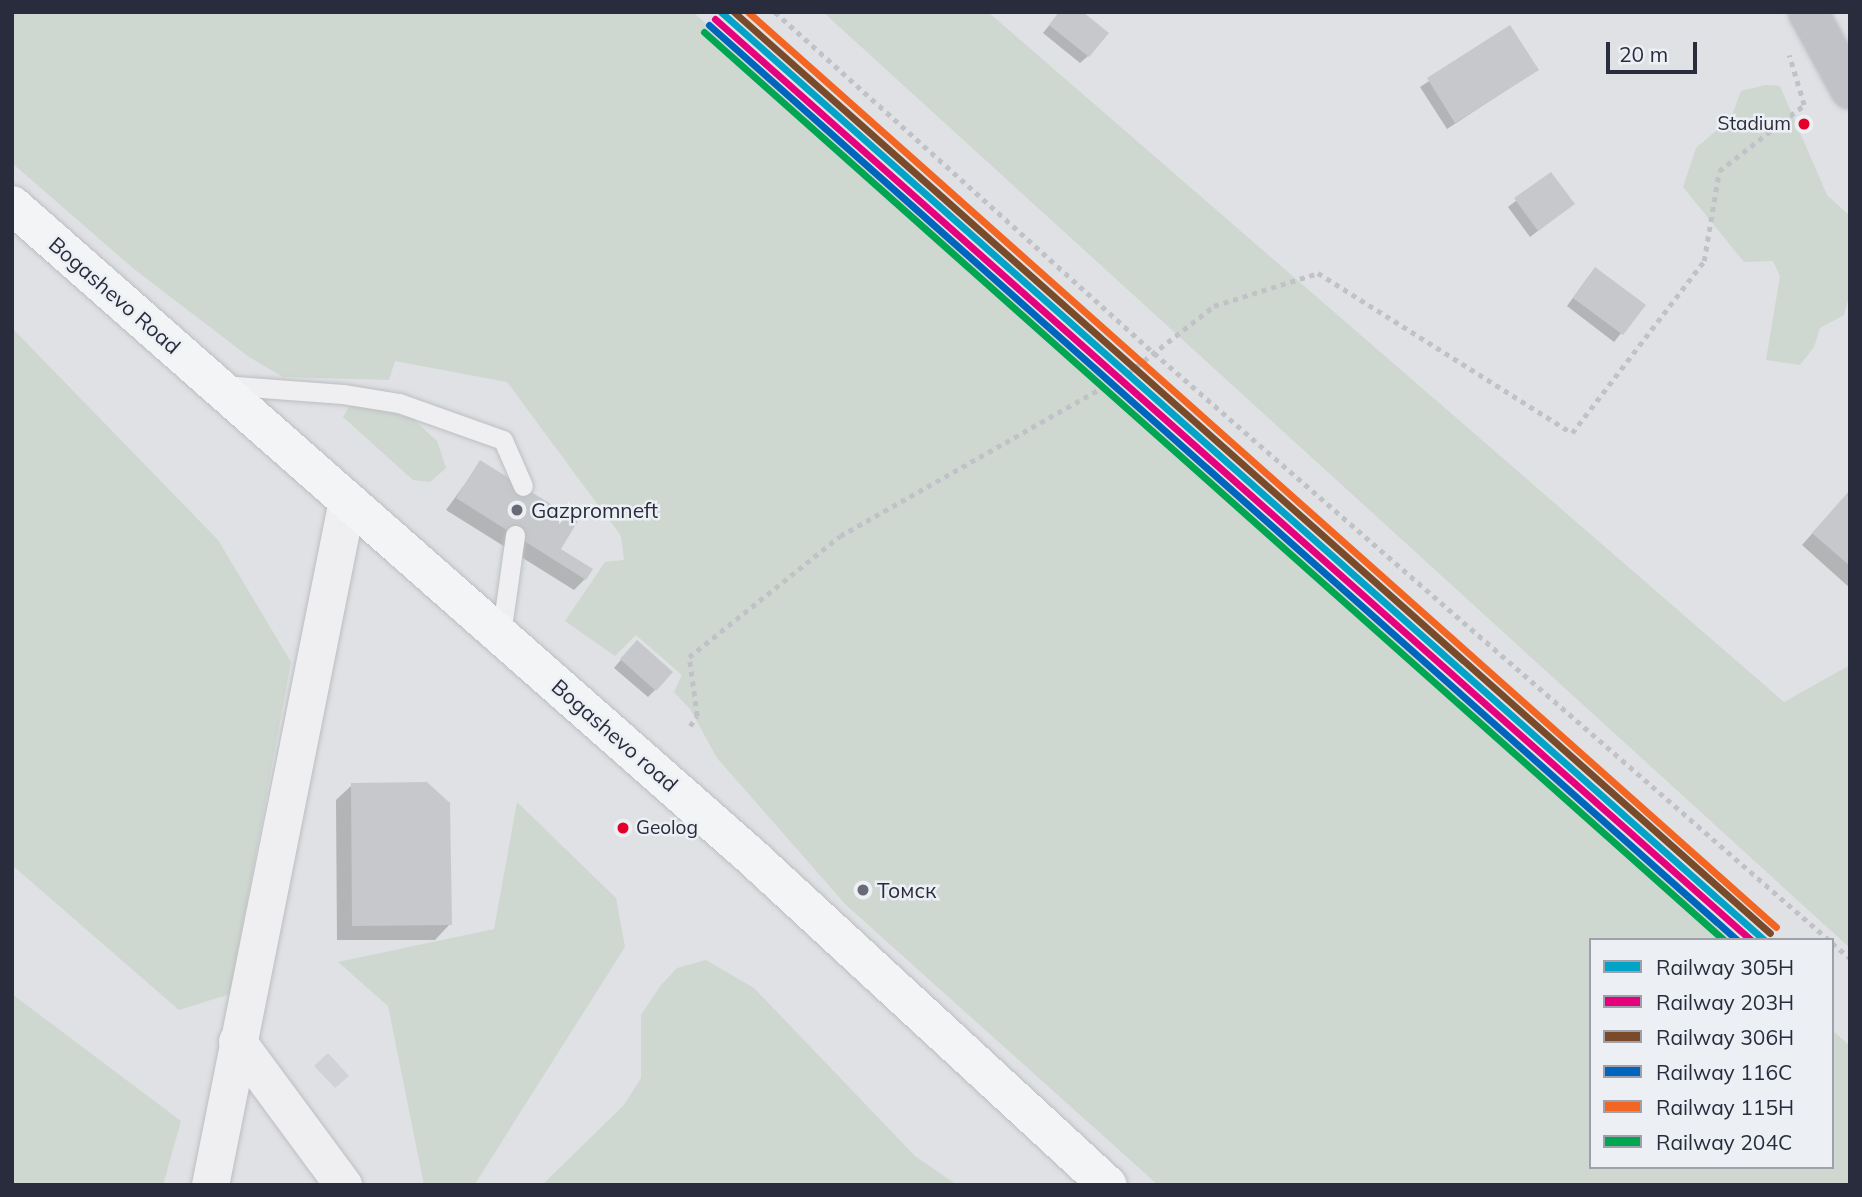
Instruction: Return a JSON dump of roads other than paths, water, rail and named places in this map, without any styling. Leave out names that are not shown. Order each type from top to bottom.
[{"type":"main road","name":"Bogashevo Road","points":[[12,205],[218,385]]},
{"type":"main road","name":"Bogashevo road","points":[[218,385],[752,857],[1108,1185]]},
{"type":"street","points":[[1808,12],[1850,89]]},
{"type":"street","points":[[211,1181],[347,500]]},
{"type":"street","points":[[237,1041],[343,1185]]},
{"type":"lane","points":[[218,385],[343,394],[399,403],[503,440],[523,486]]},
{"type":"lane","points":[[500,635],[515,535]]},
{"type":"rail line","name":"305Н","points":[[721,12],[1762,938]]},
{"type":"rail line","name":"306Н","points":[[734,12],[1770,933]]},
{"type":"rail line","name":"115Н","points":[[748,12],[1776,927]]},
{"type":"rail line","name":"203Н","points":[[715,19],[1749,938]]},
{"type":"rail line","name":"116С","points":[[709,25],[1735,938]]},
{"type":"rail line","name":"204С","points":[[704,32],[1722,938]]},
{"type":"place","name":"Stadium","points":[[1804,124]]},
{"type":"place","name":"Gazpromneft","points":[[517,510]]},
{"type":"place","name":"Geolog","points":[[623,828]]},
{"type":"place","name":"Томск","points":[[863,890]]}]
